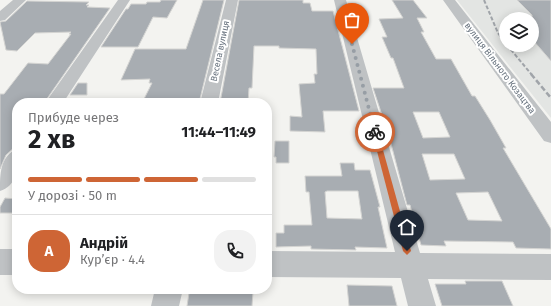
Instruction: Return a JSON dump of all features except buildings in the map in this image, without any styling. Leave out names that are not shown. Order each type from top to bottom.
[{"type":"street","points":[[0,17],[20,0]]},
{"type":"street","points":[[57,98],[124,0]]},
{"type":"street","name":"Весела вулиця","points":[[210,98],[232,0]]},
{"type":"street","points":[[340,0],[422,306]]},
{"type":"street","name":"вулиця Вільного Козацтва","points":[[449,0],[551,136]]},
{"type":"street","points":[[0,182],[12,164]]},
{"type":"street","points":[[0,262],[12,262]]},
{"type":"street","points":[[272,264],[551,267]]},
{"type":"street","points":[[165,306],[168,294]]},
{"type":"shaded area","points":[[457,0],[551,0],[551,118]]},
{"type":"railway","points":[[484,0],[499,34]]},
{"type":"railway","points":[[513,52],[532,75]]},
{"type":"railway","points":[[531,74],[551,98]]},
{"type":"way so far","points":[[352,44],[375,132]]},
{"type":"route","points":[[375,132],[407,251]]}]
